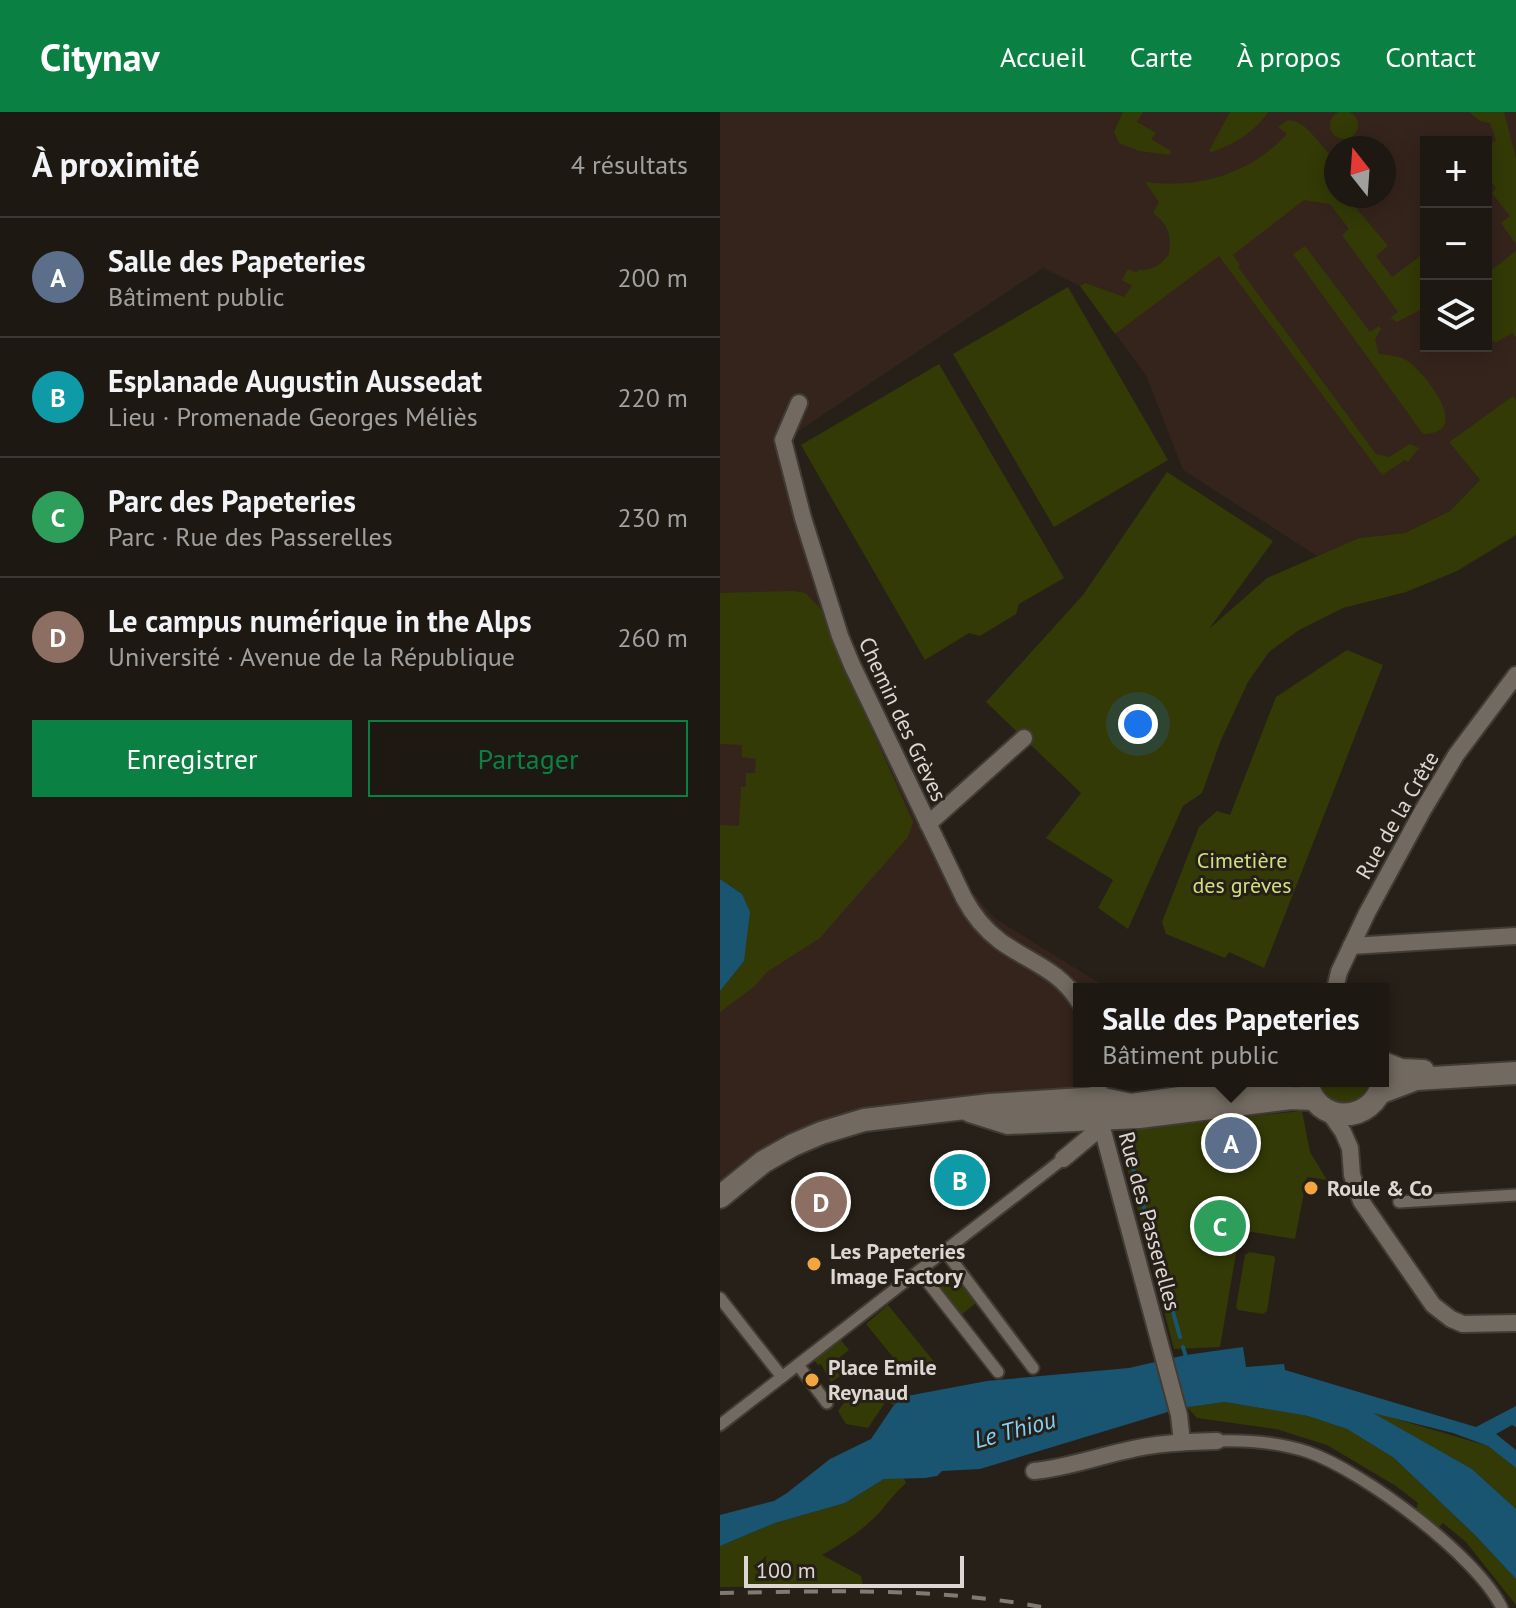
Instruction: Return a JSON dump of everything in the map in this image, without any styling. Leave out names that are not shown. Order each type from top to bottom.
[{"type":"main road","points":[[1389,1065],[1412,1071],[1516,1063]]},
{"type":"main road","points":[[1389,1086],[1416,1079],[1516,1073]]},
{"type":"main road","points":[[1099,1100],[1133,1104],[1245,1087]]},
{"type":"main road","points":[[720,1197],[763,1162],[821,1133],[886,1116],[965,1109],[1008,1123],[1099,1100],[1316,1097],[1344,1115],[1379,1088]]},
{"type":"street","name":"Chemin des Grèves","points":[[799,403],[783,440],[803,518],[847,654],[976,918],[997,939],[1054,973],[1073,994]]},
{"type":"street","name":"Rue de la Crête","points":[[1337,983],[1351,946],[1439,782],[1477,725],[1511,692],[1516,675]]},
{"type":"street","points":[[928,824],[1024,738]]},
{"type":"street","points":[[1351,946],[1516,936]]},
{"type":"street","points":[[1379,1088],[1354,1131],[1350,1148],[1352,1175],[1361,1201],[1433,1305],[1463,1324],[1516,1323]]},
{"type":"street","points":[[1316,1097],[1343,1132],[1350,1148]]},
{"type":"street","points":[[720,1425],[1093,1134],[1099,1100]]},
{"type":"street","name":"Rue des Passerelles","points":[[1099,1100],[1179,1415],[1182,1442]]},
{"type":"street","points":[[1399,1202],[1516,1195]]},
{"type":"street","points":[[945,1251],[1033,1368]]},
{"type":"street","points":[[919,1271],[998,1372]]},
{"type":"street","points":[[720,1298],[782,1377]]},
{"type":"street","points":[[798,1365],[827,1403]]},
{"type":"street","points":[[1034,1471],[1069,1467],[1138,1448],[1182,1442],[1258,1442],[1298,1449],[1358,1478],[1409,1514],[1447,1544],[1493,1591],[1502,1608]]},
{"type":"shaded area","points":[[720,112],[1516,112],[1516,400],[1513,396],[1449,442],[1480,480],[1450,511],[1405,533],[1359,538],[1317,556],[1183,470],[1146,375],[1080,286],[1043,268],[788,438],[852,665],[966,901],[974,894],[996,919],[1099,983],[1073,983],[1073,1087],[1116,1087],[1111,1103],[857,1116],[720,1189]]},
{"type":"green space","points":[[1123,112],[1143,112],[1137,122],[1156,133],[1151,139],[1171,151],[1170,155],[1139,151],[1119,143],[1114,132]]},
{"type":"green space","points":[[1230,112],[1268,112],[1257,126],[1243,136],[1220,149],[1209,151]]},
{"type":"green space","points":[[1339,112],[1349,112],[1357,120],[1357,130],[1352,136],[1336,136],[1331,130],[1331,120]]},
{"type":"green space","points":[[1469,112],[1504,112],[1516,159],[1516,244],[1501,223],[1510,216],[1492,193],[1496,189],[1492,182],[1492,144],[1496,140],[1490,123],[1480,121]]},
{"type":"green space","points":[[1288,120],[1295,121],[1324,147],[1324,203],[1304,200],[1233,255],[1240,265],[1238,267],[1376,454],[1389,457],[1410,444],[1419,448],[1408,462],[1405,460],[1382,475],[1219,256],[1115,334],[1080,286],[1085,283],[1124,297],[1132,286],[1122,280],[1128,269],[1137,273],[1138,270],[1152,268],[1169,254],[1168,230],[1153,213],[1159,202],[1145,182],[1185,183],[1240,169],[1287,134],[1278,127]]},
{"type":"green space","points":[[1333,208],[1356,208],[1388,246],[1376,256],[1392,277],[1420,256],[1420,310],[1397,322],[1390,318],[1398,312],[1342,235],[1349,229]]},
{"type":"green space","points":[[1305,246],[1370,332],[1379,326],[1381,329],[1375,339],[1379,354],[1409,362],[1435,391],[1445,414],[1444,424],[1437,431],[1423,434],[1293,254]]},
{"type":"green space","points":[[1516,251],[1516,337],[1512,333],[1497,342],[1492,341],[1492,270]]},
{"type":"green space","points":[[1068,287],[1168,460],[1054,527],[953,354]]},
{"type":"green space","points":[[939,364],[1064,578],[1019,604],[1016,614],[980,636],[969,633],[925,660],[801,445]]},
{"type":"green space","points":[[1513,396],[1516,400],[1516,535],[1457,571],[1406,592],[1343,608],[1299,630],[1269,652],[1248,682],[1221,740],[1202,793],[1183,806],[1128,929],[1098,908],[1113,880],[1046,838],[1081,793],[986,702],[1083,595],[1167,472],[1273,541],[1209,629],[1267,578],[1359,538],[1405,533],[1450,511],[1480,480],[1449,442]]},
{"type":"green space","points":[[720,593],[805,593],[825,613],[842,662],[913,822],[908,837],[820,938],[767,972],[755,986],[720,1012],[720,991],[744,961],[742,894],[720,879],[720,825],[739,826],[741,787],[746,787],[746,773],[755,773],[756,759],[742,757],[742,745],[720,744]]},
{"type":"green space","name":"Cimetière des grèves","points":[[1347,650],[1383,665],[1264,968],[1229,952],[1225,958],[1166,934],[1162,922],[1199,827],[1217,811],[1230,815],[1276,697]]},
{"type":"green space","points":[[1319,1087],[1370,1087],[1363,1099],[1346,1106],[1328,1101]]},
{"type":"green space","points":[[1302,1111],[1310,1152],[1327,1180],[1307,1177],[1295,1239],[1240,1230],[1220,1347],[1174,1349],[1120,1141],[1136,1128]]},
{"type":"green space","points":[[1249,1252],[1274,1256],[1275,1259],[1267,1311],[1263,1314],[1238,1310],[1236,1307],[1245,1255]]},
{"type":"green space","points":[[953,1271],[977,1302],[960,1316],[936,1285]]},
{"type":"green space","points":[[888,1305],[940,1369],[906,1373],[866,1324]]},
{"type":"green space","points":[[839,1338],[849,1350],[835,1361],[838,1366],[835,1369],[840,1376],[831,1382],[821,1364],[818,1365],[813,1359]]},
{"type":"green space","points":[[906,1391],[907,1396],[894,1405],[886,1401],[868,1428],[846,1424],[838,1411],[848,1397]]},
{"type":"green space","points":[[1225,1402],[1308,1416],[1347,1429],[1394,1458],[1516,1579],[1516,1605],[1466,1542],[1443,1523],[1438,1528],[1416,1510],[1418,1503],[1396,1486],[1327,1445],[1276,1429],[1197,1418],[1187,1407]]},
{"type":"green space","points":[[1369,1411],[1488,1446],[1516,1468],[1516,1509],[1472,1469]]},
{"type":"green space","points":[[904,1478],[906,1483],[873,1519],[822,1555],[861,1576],[863,1586],[720,1587],[720,1546],[775,1523],[845,1503],[884,1479]]},
{"type":"water","points":[[720,879],[742,894],[750,912],[744,961],[720,991]]},
{"type":"water","name":"Le Thiou","points":[[1243,1347],[1246,1367],[1284,1364],[1285,1370],[1476,1427],[1516,1406],[1516,1427],[1512,1425],[1496,1434],[1516,1450],[1516,1468],[1488,1446],[1453,1433],[1373,1413],[1472,1469],[1516,1509],[1516,1579],[1394,1458],[1347,1429],[1308,1416],[1225,1402],[1181,1408],[980,1469],[942,1471],[937,1476],[925,1478],[884,1479],[845,1503],[775,1523],[720,1546],[720,1515],[774,1501],[787,1493],[830,1459],[871,1439],[894,1405],[907,1396],[987,1381],[1129,1368],[1186,1355]]},
{"type":"waterway","points":[[1131,1161],[1180,1337]]},
{"type":"waterway","points":[[1183,1347],[1187,1360]]},
{"type":"railway","points":[[720,1593],[924,1593],[1046,1608]]},
{"type":"place","name":"Salle des Papeteries","points":[[1231,1143]]},
{"type":"place","name":"Esplanade Augustin Aussedat","points":[[960,1180]]},
{"type":"place","name":"Roule & Co","points":[[1311,1188]]},
{"type":"place","name":"Le campus numérique in the Alps","points":[[821,1202]]},
{"type":"place","name":"Parc des Papeteries","points":[[1220,1226]]},
{"type":"place","name":"Les Papeteries Image Factory","points":[[814,1264]]},
{"type":"place","name":"Place Emile Reynaud","points":[[812,1380]]}]
